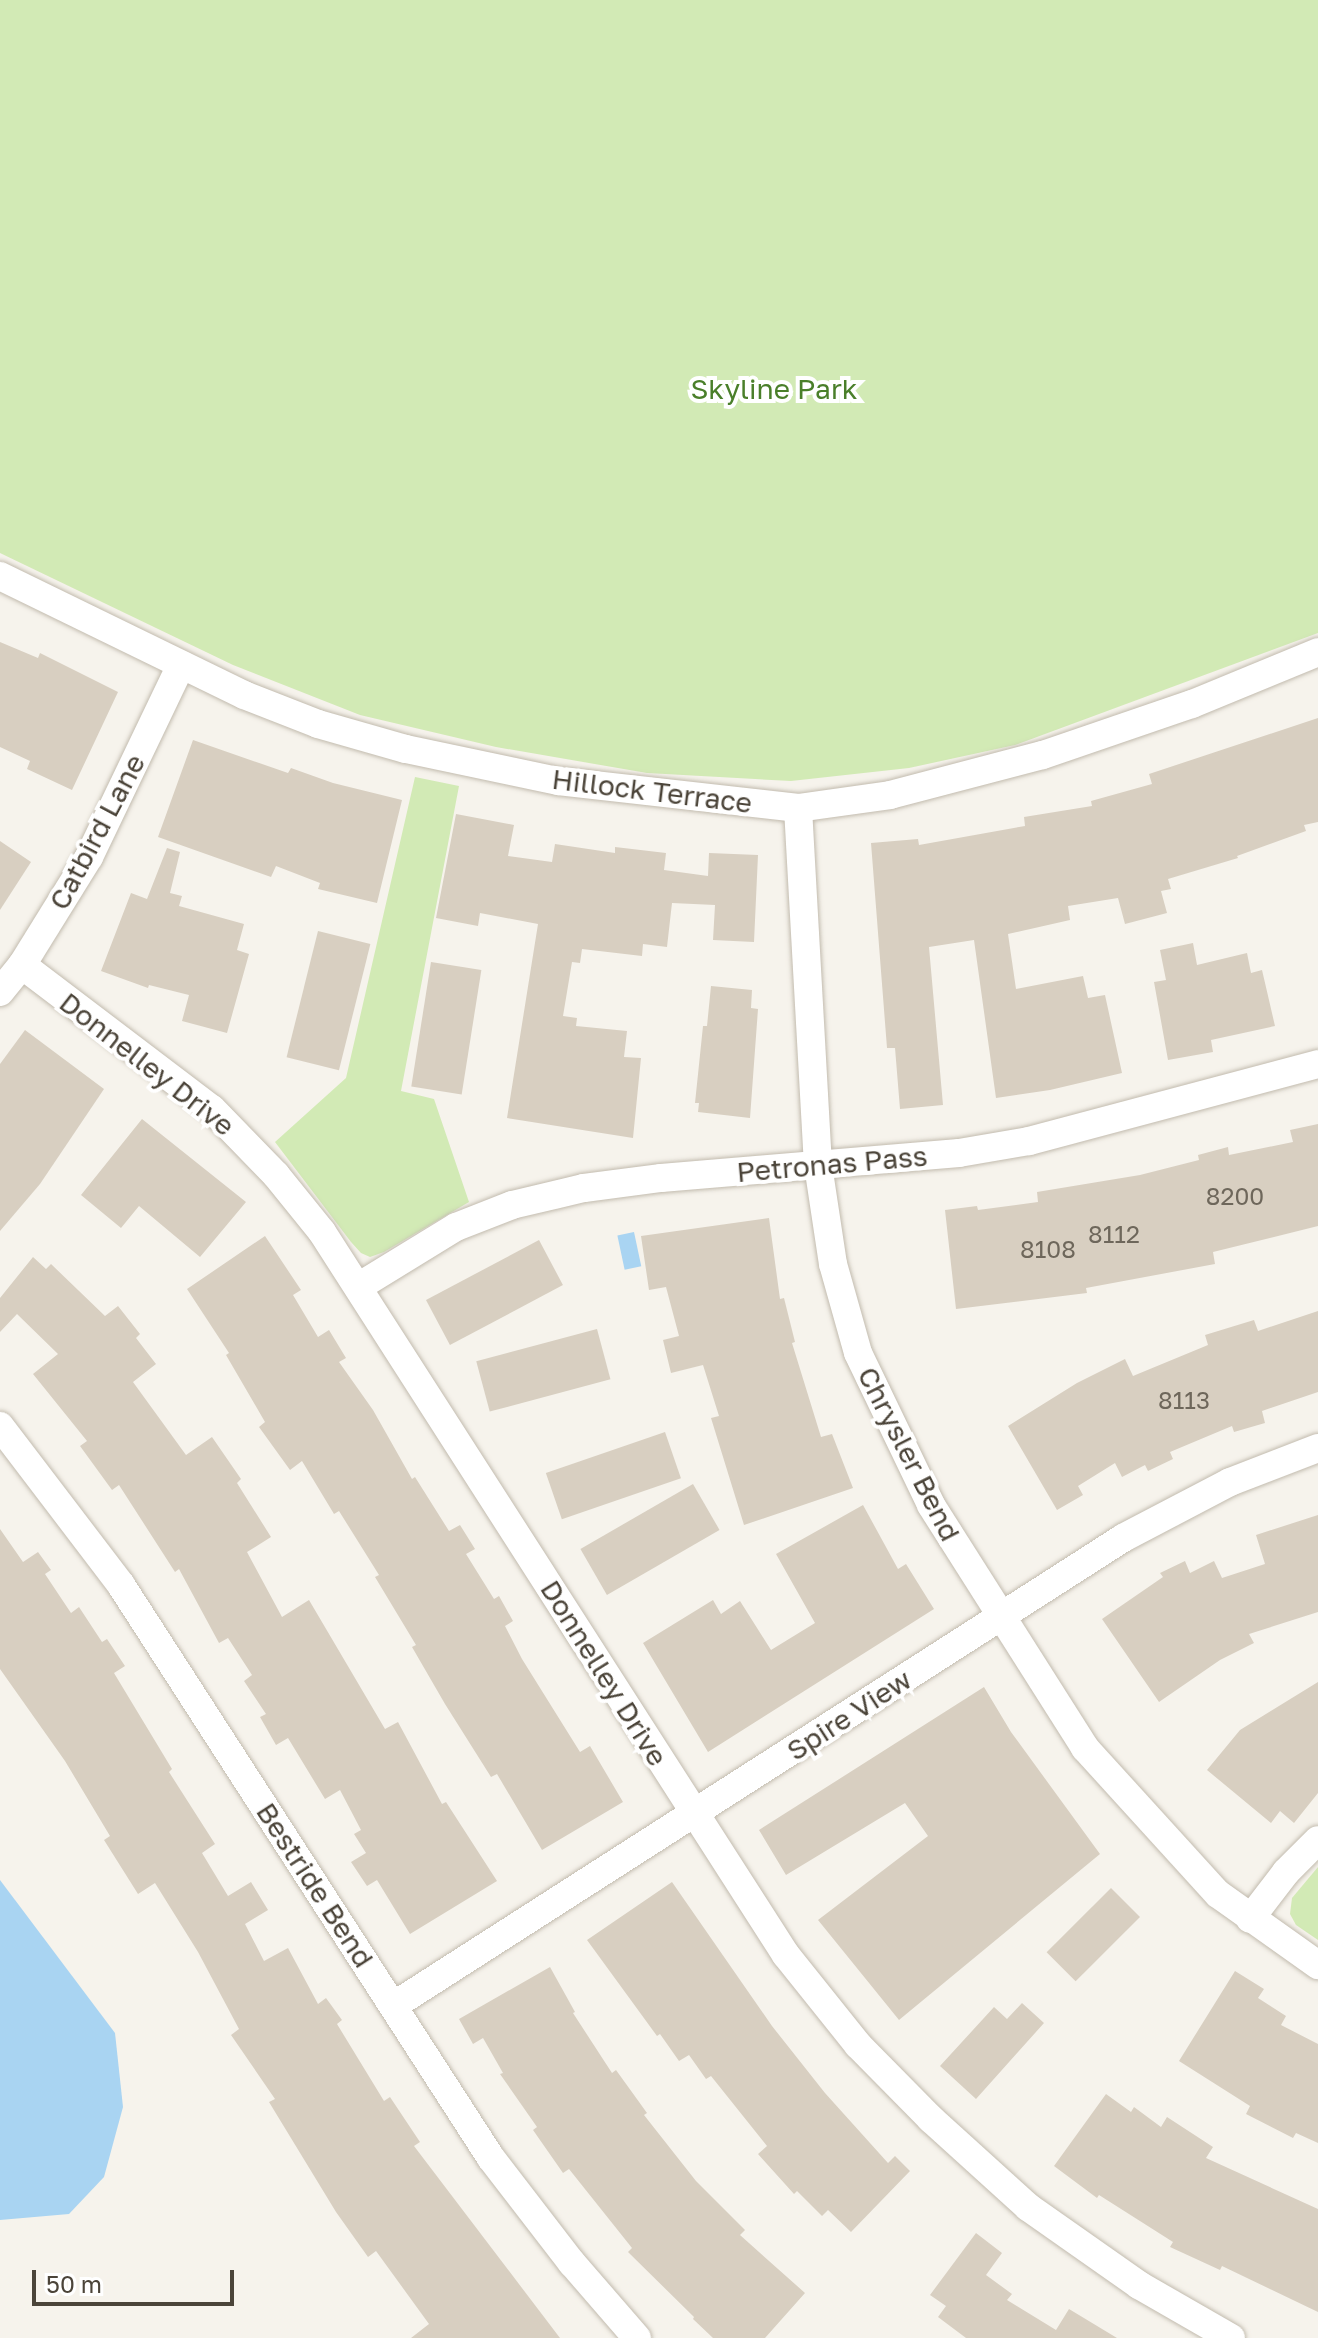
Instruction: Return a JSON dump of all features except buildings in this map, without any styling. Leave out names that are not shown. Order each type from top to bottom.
[{"type":"street","name":"Hillock Terrace","points":[[0,576],[181,665],[318,724],[406,749],[558,781],[703,800],[798,808],[890,795],[1043,755],[1192,704],[1318,652]]},
{"type":"street","name":"Catbird Lane","points":[[0,992],[22,965],[89,857],[181,665]]},
{"type":"street","name":"Chrysler Bend","points":[[798,808],[818,1165],[833,1264],[858,1353],[931,1505],[999,1617],[1085,1748],[1218,1894],[1318,1965]]},
{"type":"street","name":"Donnelley Drive","points":[[22,965],[212,1109],[276,1175],[322,1232],[786,1955],[858,2045],[931,2119],[1028,2207],[1139,2285],[1231,2338]]},
{"type":"street","name":"Petronas Pass","points":[[358,1287],[456,1227],[512,1205],[584,1188],[959,1153],[1029,1141],[1318,1064]]},
{"type":"street","name":"Bestride Bend","points":[[0,1426],[121,1585],[491,2158],[572,2263],[637,2338]]},
{"type":"street","name":"Spire View","points":[[393,2006],[1123,1538],[1230,1482],[1318,1448]]},
{"type":"street","points":[[1250,1919],[1286,1872],[1318,1840]]},
{"type":"green space","name":"Skyline Park","points":[[0,0],[1318,0],[1318,633],[1015,745],[909,768],[791,781],[647,773],[496,747],[360,715],[233,665],[0,553]]},
{"type":"green space","points":[[415,777],[459,786],[401,1091],[434,1099],[469,1202],[384,1252],[370,1257],[361,1253],[351,1242],[275,1142],[346,1078]]},
{"type":"green space","points":[[1318,1867],[1318,1940],[1296,1925],[1290,1914],[1292,1898]]},
{"type":"water","points":[[634,1232],[641,1266],[625,1270],[617,1236]]},
{"type":"water","points":[[0,1880],[115,2033],[123,2107],[104,2177],[69,2214],[0,2220]]}]
